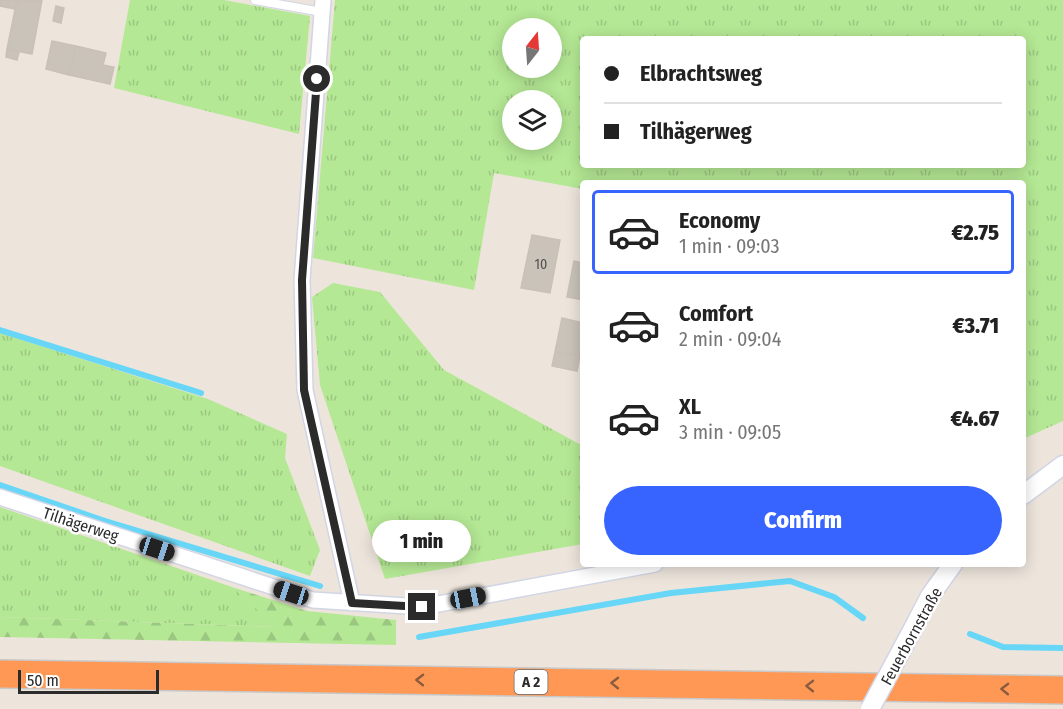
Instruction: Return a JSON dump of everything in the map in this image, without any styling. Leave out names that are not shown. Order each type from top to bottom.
[{"type":"highway","name":"A 2","points":[[0,674],[1063,690]]},
{"type":"street","points":[[322,6],[302,280],[304,390],[352,603]]},
{"type":"street","points":[[1026,493],[1063,465]]},
{"type":"street","name":"Tilhägerweg","points":[[0,497],[313,600],[422,607],[639,567]]},
{"type":"street","name":"Feuerbornstraße","points":[[870,709],[930,596],[951,567]]},
{"type":"lane","points":[[255,0],[322,6]]},
{"type":"green space","points":[[130,0],[224,0],[310,16],[299,134],[114,88]]},
{"type":"green space","points":[[335,0],[1063,0],[1063,421],[1026,438],[1026,180],[580,180],[580,188],[494,173],[474,290],[313,258]]},
{"type":"green space","points":[[333,283],[380,292],[444,370],[580,444],[580,545],[385,579],[320,385],[312,297]]},
{"type":"green space","points":[[0,333],[208,399],[287,434],[285,458],[320,550],[310,576],[0,466]]},
{"type":"green space","points":[[0,507],[232,587],[277,627],[0,617]]},
{"type":"green space","points":[[232,587],[307,611],[396,620],[396,645],[0,637],[0,617],[276,627]]},
{"type":"building","points":[[0,0],[17,0],[15,9],[0,6]]},
{"type":"building","points":[[17,0],[42,0],[32,54],[7,49]]},
{"type":"building","points":[[56,6],[64,8],[61,23],[53,21]]},
{"type":"building","points":[[52,41],[76,46],[69,75],[46,69]]},
{"type":"building","points":[[76,46],[106,53],[103,65],[114,67],[110,84],[69,75]]},
{"type":"building","points":[[7,49],[19,52],[17,60],[6,57]]},
{"type":"building","points":[[532,235],[560,240],[550,293],[521,288]]},
{"type":"building","points":[[574,261],[580,262],[580,299],[567,297]]},
{"type":"building","points":[[562,318],[580,322],[580,356],[555,352]]},
{"type":"building","points":[[555,352],[580,356],[577,371],[552,366]]},
{"type":"waterway","points":[[0,330],[201,393]]},
{"type":"waterway","points":[[0,485],[102,520],[320,586]]},
{"type":"waterway","points":[[419,637],[671,593],[790,581],[834,597],[863,618]]},
{"type":"waterway","points":[[970,634],[1003,647],[1063,648]]},
{"type":"route","points":[[317,79],[302,280],[304,390],[352,603],[422,607]]}]
